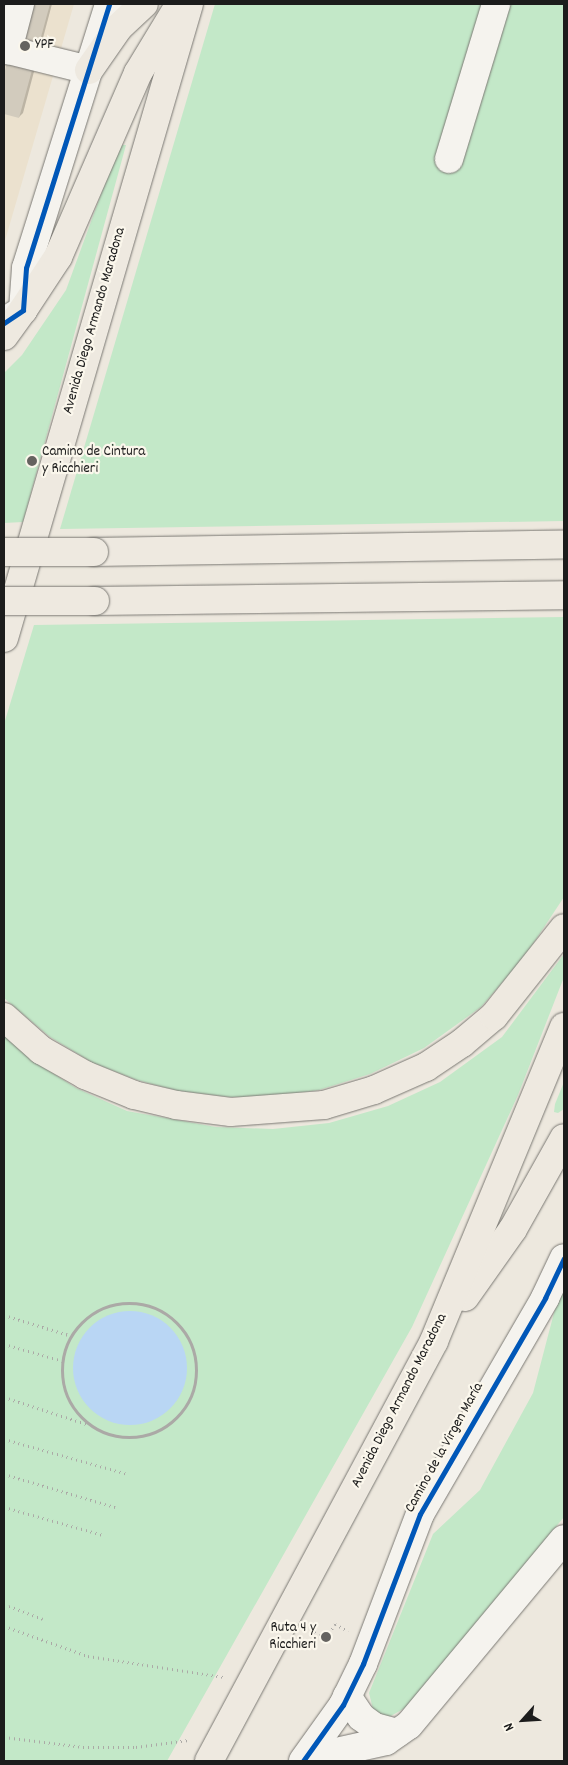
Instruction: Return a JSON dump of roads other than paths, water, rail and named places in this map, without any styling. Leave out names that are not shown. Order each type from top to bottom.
[{"type":"main road","points":[[89,70],[118,27],[144,4]]},
{"type":"main road","points":[[4,336],[13,316],[58,257],[138,72],[180,4]]},
{"type":"main road","name":"Avenida Diego Armando Maradona","points":[[4,638],[189,4]]},
{"type":"main road","points":[[4,552],[564,545]]},
{"type":"main road","points":[[4,601],[564,595]]},
{"type":"main road","points":[[4,1017],[41,1050],[85,1075],[134,1095],[176,1106],[231,1112],[324,1105],[374,1090],[426,1067],[462,1043],[494,1016],[522,984],[564,928]]},
{"type":"main road","name":"Avenida Diego Armando Maradona","points":[[209,1761],[434,1341],[564,1027]]},
{"type":"main road","points":[[434,1341],[513,1229],[564,1138]]},
{"type":"street","points":[[20,4],[8,50],[89,70]]},
{"type":"street","points":[[13,316],[26,268],[109,4]]},
{"type":"street","points":[[448,159],[496,4]]},
{"type":"street","name":"Camino de la Virgen María","points":[[304,1760],[347,1696],[372,1642],[420,1514],[545,1298],[564,1258]]},
{"type":"street","points":[[304,1760],[359,1749],[386,1741],[410,1725],[564,1539]]},
{"type":"street","points":[[347,1696],[361,1717],[375,1727],[397,1734]]},
{"type":"water","points":[[130,1311],[152,1316],[170,1328],[182,1346],[187,1368],[182,1390],[170,1408],[152,1420],[130,1425],[108,1420],[90,1408],[78,1390],[73,1368],[78,1346],[90,1328],[108,1316]]},
{"type":"place","name":"YPF","points":[[25,46]]},
{"type":"place","name":"Camino de Cintura y Ricchieri","points":[[32,461]]},
{"type":"place","name":"Ruta 4 y Ricchieri","points":[[326,1637]]}]
